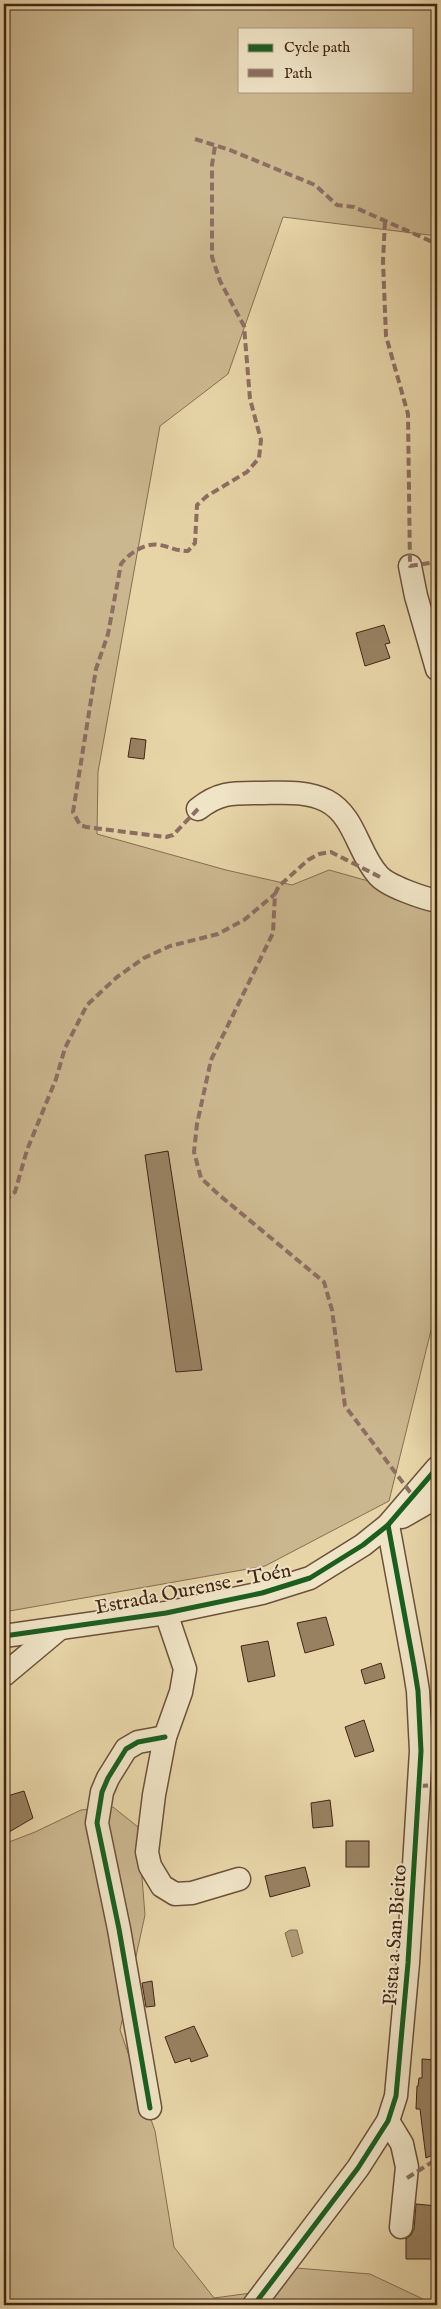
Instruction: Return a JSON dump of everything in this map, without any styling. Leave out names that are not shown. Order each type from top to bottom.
[{"type":"street","points":[[410,566],[416,596],[437,669]]},
{"type":"street","points":[[198,810],[217,796],[228,794],[289,793],[324,800],[343,816],[380,877],[405,890],[437,901]]},
{"type":"street","name":"Estrada Ourense - Toén","points":[[4,1636],[166,1612],[262,1593],[310,1578],[363,1545],[390,1523],[437,1468]]},
{"type":"street","points":[[390,1523],[430,1501],[437,1493]]},
{"type":"street","name":"Pista a San Bieito","points":[[254,2305],[358,2168],[388,2122],[396,2096],[421,1751],[418,1691],[390,1523]]},
{"type":"street","points":[[166,1612],[185,1669],[181,1692],[165,1737],[147,1844],[150,1866],[156,1880],[168,1892],[182,1894],[239,1879]]},
{"type":"street","points":[[4,1675],[59,1628]]},
{"type":"street","points":[[150,2108],[119,1929],[97,1823],[102,1792],[108,1778],[126,1749],[138,1742],[165,1737]]},
{"type":"street","points":[[388,2122],[402,2144],[407,2167],[401,2227]]},
{"type":"shaded area","points":[[4,4],[437,4],[437,236],[283,217],[228,374],[160,426],[98,772],[97,834],[226,870],[292,885],[329,870],[379,884],[437,906],[437,1306],[389,1501],[265,1566],[4,1612]]},
{"type":"shaded area","points":[[113,1807],[138,1827],[145,1915],[120,2030],[155,2131],[174,2247],[214,2298],[251,2293],[296,2268],[370,2274],[423,2299],[426,2305],[4,2305],[4,1844],[35,1832],[81,1810]]},
{"type":"shaded area","points":[[290,1930],[297,1930],[303,1953],[292,1957],[285,1933]]},
{"type":"building","points":[[384,625],[390,643],[385,644],[390,658],[365,666],[356,633]]},
{"type":"building","points":[[131,738],[146,740],[144,759],[128,757]]},
{"type":"building","points":[[168,1151],[202,1370],[176,1372],[145,1155]]},
{"type":"building","points":[[326,1617],[334,1645],[305,1653],[297,1623]]},
{"type":"building","points":[[268,1641],[275,1676],[248,1682],[241,1646]]},
{"type":"building","points":[[381,1663],[385,1678],[365,1684],[361,1670]]},
{"type":"building","points":[[364,1720],[374,1751],[355,1757],[345,1727]]},
{"type":"building","points":[[24,1791],[33,1818],[4,1835],[4,1797]]},
{"type":"building","points":[[330,1800],[333,1826],[313,1828],[311,1803]]},
{"type":"building","points":[[346,1841],[369,1841],[369,1867],[346,1867]]},
{"type":"building","points":[[305,1867],[310,1886],[270,1897],[265,1876]]},
{"type":"building","points":[[152,1981],[155,2006],[146,2007],[142,1983]]},
{"type":"building","points":[[194,2026],[208,2056],[191,2062],[190,2058],[175,2063],[165,2037]]},
{"type":"building","points":[[422,2059],[437,2060],[437,2115],[434,2115],[437,2153],[426,2158],[420,2109],[416,2109],[417,2086],[419,2078],[422,2078]]},
{"type":"building","points":[[416,2204],[437,2206],[437,2227],[434,2227],[432,2259],[406,2259],[406,2239],[414,2229]]},
{"type":"marked path","points":[[195,139],[230,150],[315,185],[337,205],[354,207],[437,244]]},
{"type":"marked path","points":[[198,809],[173,835],[166,837],[86,827],[80,825],[73,812],[96,669],[108,634],[121,564],[133,552],[149,545],[160,545],[188,551],[195,543],[197,505],[207,496],[247,472],[259,458],[261,440],[250,399],[244,326],[220,281],[212,257],[212,165],[215,146]]},
{"type":"marked path","points":[[385,221],[383,261],[386,336],[408,414],[410,566],[437,562]]},
{"type":"marked path","points":[[380,877],[331,852],[319,854],[308,860],[279,886],[275,894],[273,933],[211,1060],[197,1124],[194,1152],[201,1178],[324,1282],[332,1310],[345,1406],[413,1496]]},
{"type":"marked path","points":[[4,1201],[15,1192],[27,1150],[56,1079],[65,1048],[87,1005],[117,977],[144,958],[170,946],[218,934],[244,920],[275,894]]},
{"type":"marked path","points":[[420,1786],[437,1785]]},
{"type":"marked path","points":[[407,2178],[437,2159]]},
{"type":"cycle path","points":[[4,1636],[166,1613],[262,1593],[310,1578],[363,1545],[388,1525],[437,1468]]},
{"type":"cycle path","points":[[254,2305],[358,2168],[388,2121],[396,2096],[408,1963],[421,1751],[418,1691],[388,1525]]},
{"type":"cycle path","points":[[150,2108],[119,1929],[97,1823],[102,1792],[108,1778],[126,1749],[138,1742],[165,1737]]}]
